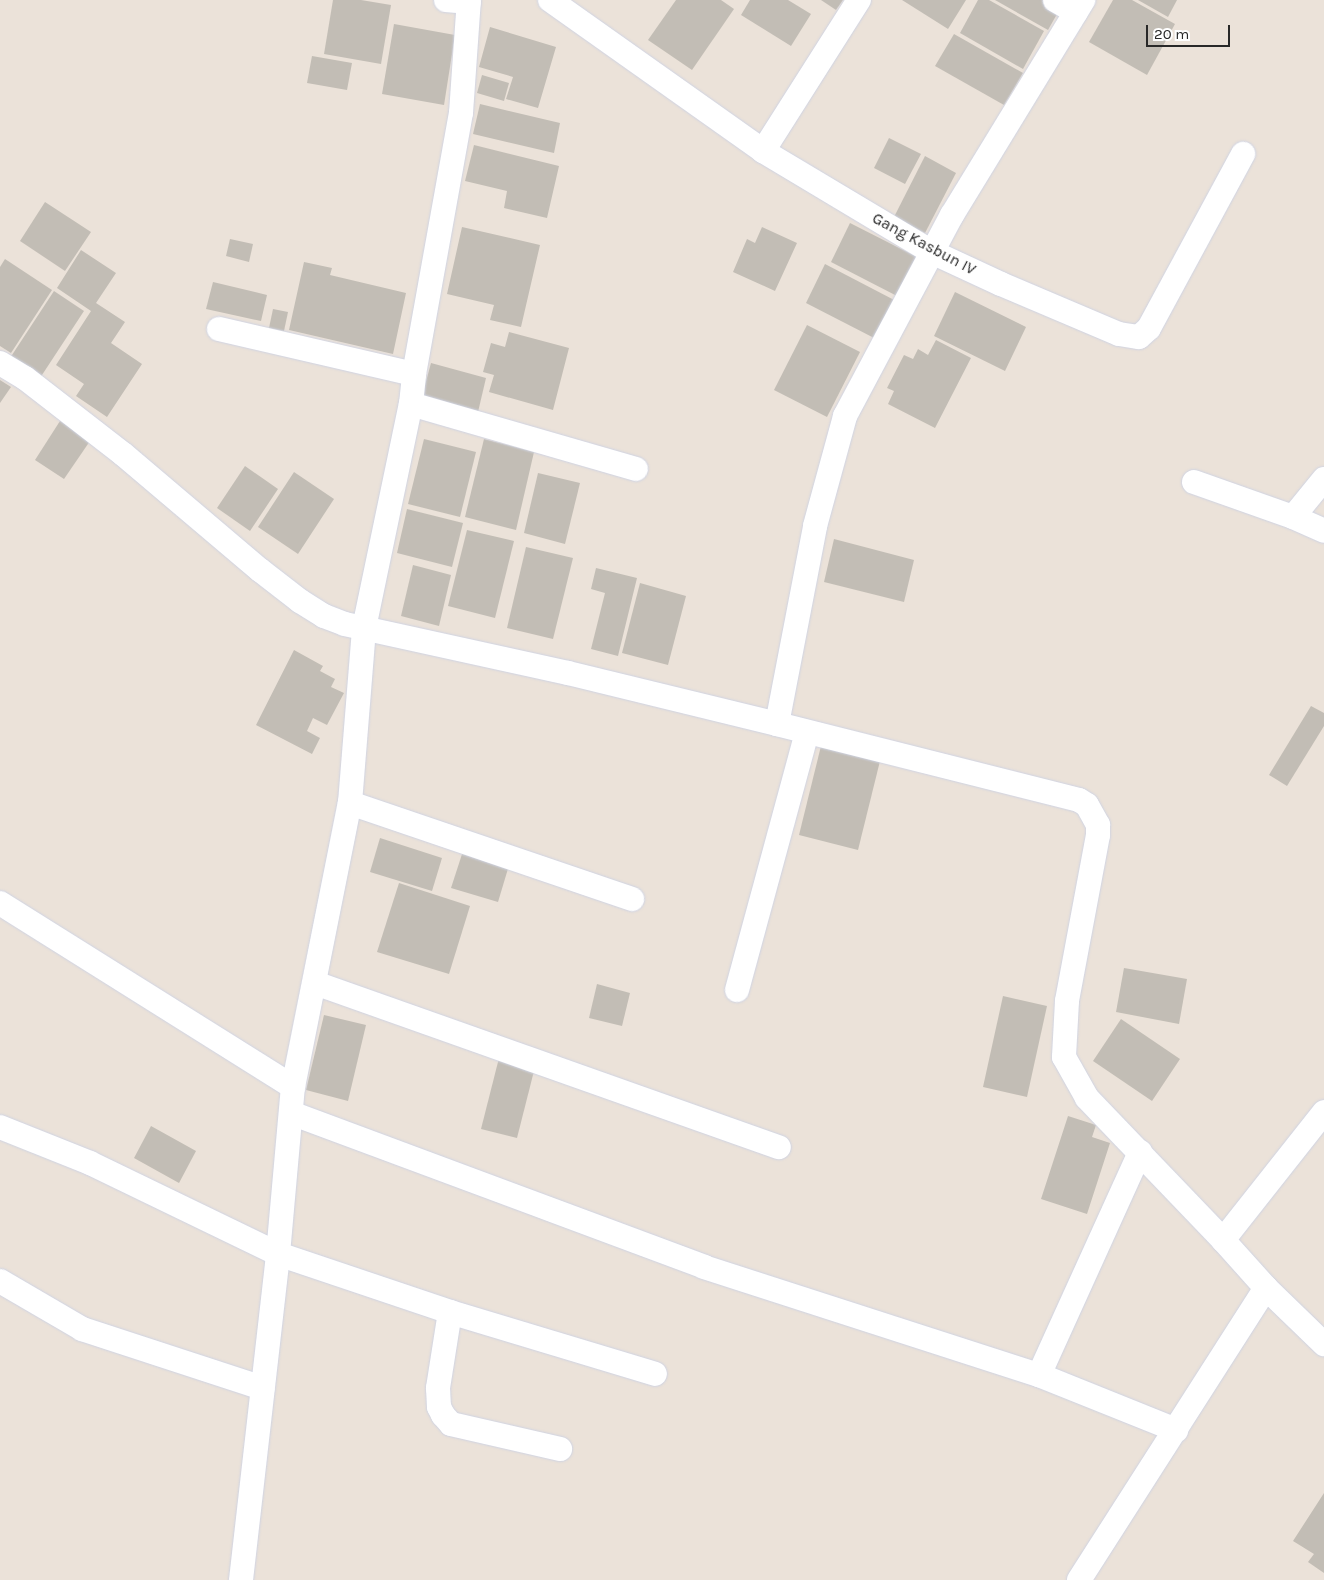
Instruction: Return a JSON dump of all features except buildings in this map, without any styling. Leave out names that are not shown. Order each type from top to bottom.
[{"type":"street","name":"Gang Kasbun IV","points":[[550,0],[763,151],[932,252],[1001,284],[1119,334],[1139,337],[1149,328],[1244,154]]},
{"type":"street","points":[[763,151],[859,0]]},
{"type":"street","points":[[777,724],[815,526],[836,444],[854,394],[932,252],[1079,6],[1055,0]]},
{"type":"street","points":[[241,1580],[278,1254],[293,1087],[350,803],[364,628],[411,404],[414,374],[461,113],[462,1]]},
{"type":"street","points":[[219,329],[414,374]]},
{"type":"street","points":[[0,363],[26,378],[123,454],[260,570],[300,601],[324,616],[364,628],[568,673],[777,724],[1079,800],[1087,805],[1098,825],[1098,835],[1067,1001],[1064,1057],[1087,1098],[1223,1240],[1266,1288],[1324,1344]]},
{"type":"street","points":[[411,404],[636,469]]},
{"type":"street","points":[[1293,517],[1324,479]]},
{"type":"street","points":[[1194,482],[1293,517],[1324,531]]},
{"type":"street","points":[[737,990],[807,733]]},
{"type":"street","points":[[350,803],[632,899]]},
{"type":"street","points":[[0,903],[293,1087]]},
{"type":"street","points":[[315,983],[779,1147]]},
{"type":"street","points":[[1223,1240],[1324,1112]]},
{"type":"street","points":[[291,1113],[746,1282],[1038,1375],[1176,1430]]},
{"type":"street","points":[[0,1127],[90,1163],[278,1254],[450,1312],[655,1374]]},
{"type":"street","points":[[1038,1375],[1140,1152]]},
{"type":"street","points":[[0,1281],[82,1329],[263,1388]]},
{"type":"street","points":[[1079,1580],[1266,1288]]},
{"type":"street","points":[[450,1312],[438,1388],[439,1407],[442,1415],[451,1424],[560,1449]]}]
